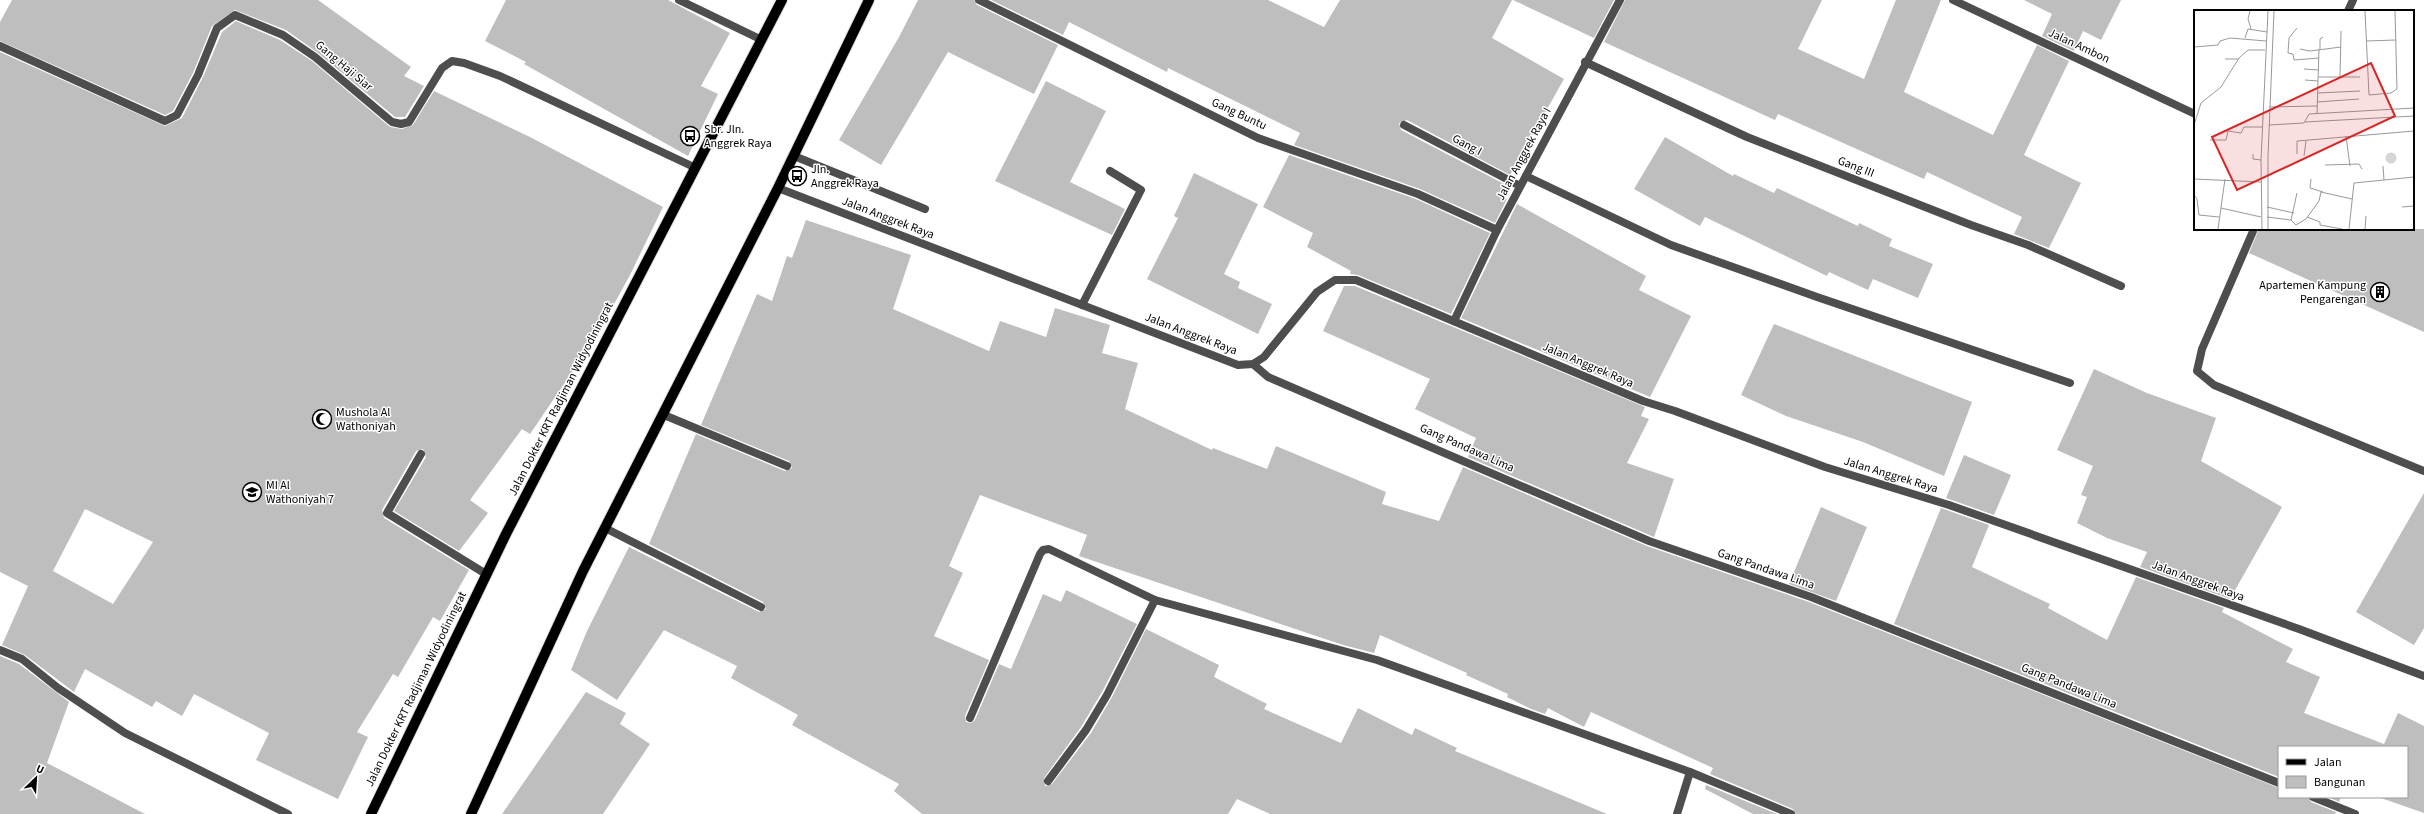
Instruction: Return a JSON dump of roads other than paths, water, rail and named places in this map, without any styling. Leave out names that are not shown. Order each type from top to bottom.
[{"type":"main road","name":"Jalan Dokter KRT Radjiman Widyodiningrat","points":[[371,814],[486,574],[782,0]]},
{"type":"main road","points":[[471,814],[605,528],[664,415],[794,156],[869,0]]},
{"type":"street","points":[[679,0],[762,40]]},
{"type":"street","name":"Gang Buntu","points":[[979,0],[1258,138],[1418,194],[1497,230]]},
{"type":"street","name":"Jalan Anggrek Raya I","points":[[1454,321],[1497,230],[1585,62],[1620,0]]},
{"type":"street","points":[[2348,10],[2353,0]]},
{"type":"street","name":"Jalan Ambon","points":[[1958,1],[2194,114]]},
{"type":"street","name":"Gang Haji Siar","points":[[0,46],[165,121],[177,116],[198,75],[217,28],[235,15],[284,35],[315,57],[392,122],[401,124],[409,122],[442,68],[452,61],[464,63],[500,76],[696,168]]},
{"type":"street","name":"Gang III","points":[[1585,62],[1747,137],[2028,246],[2121,286]]},
{"type":"street","name":"Gang I","points":[[1404,125],[1520,186]]},
{"type":"street","points":[[794,156],[925,209]]},
{"type":"street","points":[[1082,305],[1141,190],[1110,171]]},
{"type":"street","points":[[1526,176],[1671,245],[1817,297],[2070,383]]},
{"type":"street","name":"Jalan Anggrek Raya","points":[[778,188],[1238,365],[1253,364],[1264,357],[1317,292],[1335,280],[1356,280],[1643,401],[1682,413],[1825,467],[2000,523],[2299,629],[2424,676]]},
{"type":"street","points":[[2254,230],[2202,349],[2197,371],[2214,386],[2424,471]]},
{"type":"street","name":"Gang Pandawa Lima","points":[[1253,364],[1268,377],[1650,541],[1811,597],[2278,783]]},
{"type":"street","points":[[664,415],[787,466]]},
{"type":"street","points":[[421,454],[387,513],[486,574]]},
{"type":"street","points":[[605,528],[761,607]]},
{"type":"street","points":[[970,718],[1043,550],[1049,549],[1155,600],[1377,660],[1690,772],[1791,814]]},
{"type":"street","points":[[1048,781],[1086,730],[1107,695],[1155,600]]},
{"type":"street","points":[[0,650],[22,659],[58,688],[125,734],[288,814]]},
{"type":"street","points":[[1677,814],[1690,772]]},
{"type":"street","points":[[2316,798],[2355,814]]},
{"type":"place","name":"Sbr. Jln. Anggrek Raya","points":[[690,136]]},
{"type":"place","name":"Jln. Anggrek Raya","points":[[797,176]]},
{"type":"place","name":"Apartemen Kampung Pengarengan","points":[[2380,292]]},
{"type":"place","name":"Mushola Al Wathoniyah","points":[[322,419]]},
{"type":"place","name":"MI Al Wathoniyah 7","points":[[252,492]]}]
